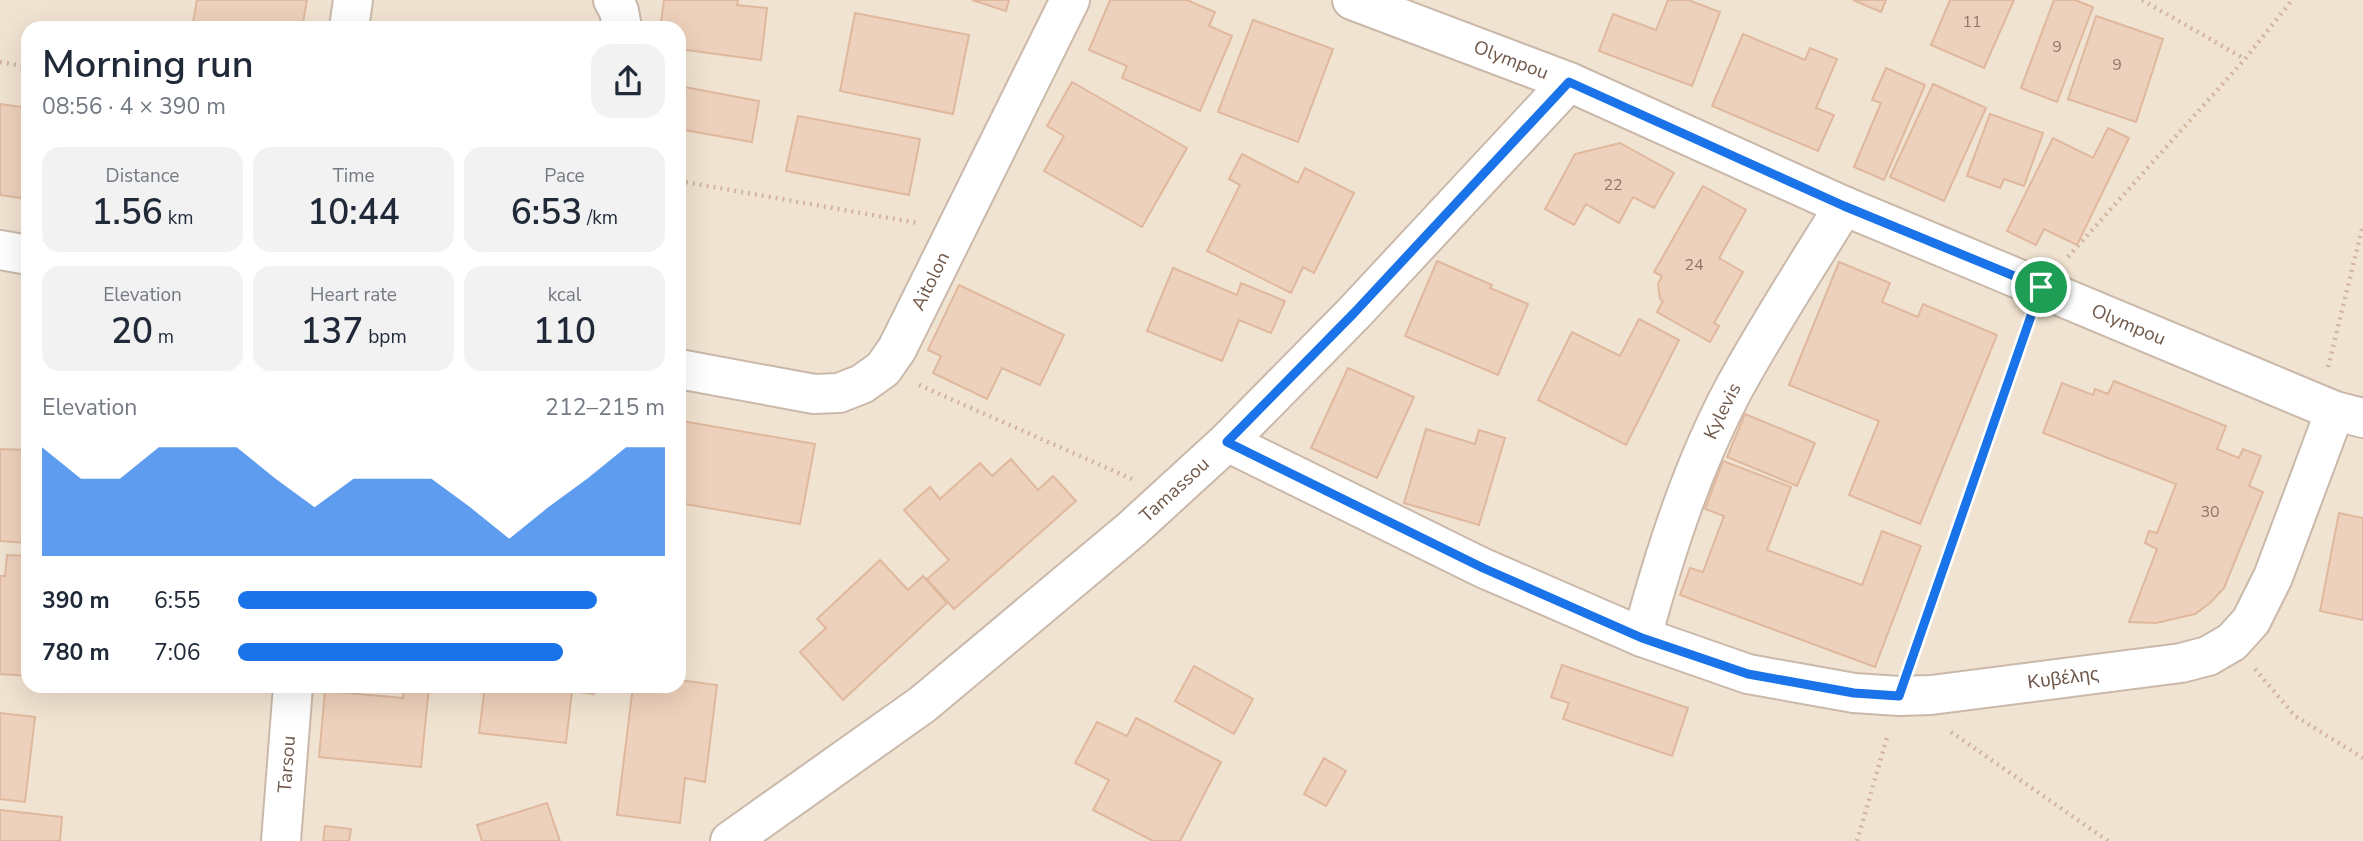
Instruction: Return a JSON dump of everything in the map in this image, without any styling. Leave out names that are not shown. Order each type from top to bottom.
[{"type":"street","points":[[350,21],[354,0]]},
{"type":"street","points":[[613,0],[619,10],[621,21]]},
{"type":"street","name":"Aitolon","points":[[686,370],[814,394],[839,393],[862,384],[883,369],[897,349],[1070,0]]},
{"type":"street","name":"Olympou","points":[[1352,0],[1569,82],[1844,206],[2349,414]]},
{"type":"street","name":"Tamassou","points":[[730,841],[923,704],[1169,495],[1227,442],[1354,313],[1569,82]]},
{"type":"street","name":"Kylevis","points":[[1642,638],[1662,563],[1713,431],[1769,328],[1844,206]]},
{"type":"street","points":[[0,250],[21,254]]},
{"type":"street","name":"Κυβέλης","points":[[1227,442],[1483,568],[1642,638],[1748,674],[1854,693],[1899,696],[1931,695],[2180,663],[2208,656],[2232,642],[2251,621],[2349,414]]},
{"type":"street","name":"Tarsou","points":[[281,841],[292,693]]},
{"type":"path","points":[[2142,0],[2245,59]]},
{"type":"path","points":[[1857,841],[1899,696],[2041,287],[2245,59],[2292,0]]},
{"type":"path","points":[[0,62],[21,66]]},
{"type":"path","points":[[686,182],[957,229]]},
{"type":"path","points":[[2349,414],[2324,384],[2363,225]]},
{"type":"path","points":[[883,369],[1169,495]]},
{"type":"path","points":[[2232,642],[2295,716],[2363,758]]},
{"type":"path","points":[[1899,696],[2108,841]]},
{"type":"shaded area","points":[[0,0],[2363,0],[2363,841],[0,841]]},
{"type":"building","points":[[197,0],[307,0],[303,21],[193,21]]},
{"type":"building","points":[[664,0],[738,0],[737,5],[767,8],[761,60],[686,50],[686,21],[661,21]]},
{"type":"building","points":[[972,0],[1009,0],[1006,11]]},
{"type":"building","points":[[1110,0],[1187,0],[1215,12],[1209,26],[1232,36],[1200,111],[1122,78],[1127,66],[1089,50]]},
{"type":"building","points":[[1668,0],[1688,0],[1720,12],[1692,86],[1599,51],[1613,14],[1656,30]]},
{"type":"building","points":[[1853,0],[1886,0],[1881,12]]},
{"type":"building","points":[[1950,0],[2014,0],[1984,68],[1931,45]]},
{"type":"building","points":[[2054,0],[2075,0],[2093,7],[2057,102],[2021,88]]},
{"type":"building","points":[[855,13],[969,35],[953,114],[840,91]]},
{"type":"building","points":[[2096,16],[2163,39],[2136,122],[2068,99]]},
{"type":"building","points":[[1253,20],[1333,49],[1298,142],[1218,112]]},
{"type":"building","points":[[1743,34],[1805,60],[1810,48],[1837,59],[1816,108],[1834,115],[1818,151],[1712,106]]},
{"type":"building","points":[[1886,68],[1925,85],[1884,180],[1854,167],[1881,103],[1872,100]]},
{"type":"building","points":[[1072,82],[1187,148],[1142,227],[1044,171],[1064,136],[1047,126]]},
{"type":"building","points":[[1933,84],[1986,108],[1944,201],[1890,177]]},
{"type":"building","points":[[686,87],[759,101],[752,142],[686,130]]},
{"type":"building","points":[[0,104],[21,107],[21,198],[0,195]]},
{"type":"building","points":[[1990,114],[2043,133],[2024,186],[2004,179],[2000,188],[1967,176]]},
{"type":"building","points":[[798,116],[920,139],[909,195],[786,171]]},
{"type":"building","points":[[2108,128],[2129,138],[2077,245],[2044,229],[2036,245],[2007,231],[2053,138],[2093,158]]},
{"type":"building","points":[[1620,143],[1674,173],[1654,208],[1633,197],[1619,223],[1586,204],[1574,225],[1545,209],[1575,154]]},
{"type":"building","points":[[1242,154],[1298,183],[1305,168],[1354,193],[1314,273],[1303,267],[1291,293],[1207,251],[1240,185],[1229,179]]},
{"type":"building","points":[[1703,186],[1746,210],[1719,258],[1743,272],[1714,323],[1719,326],[1710,342],[1657,312],[1663,301],[1660,299],[1658,284],[1662,276],[1654,272]]},
{"type":"building","points":[[1437,261],[1528,304],[1498,375],[1405,336]]},
{"type":"building","points":[[1839,262],[1890,283],[1882,302],[1918,317],[1923,304],[1997,335],[1920,524],[1849,495],[1879,421],[1789,385]]},
{"type":"building","points":[[1173,268],[1237,295],[1241,283],[1285,301],[1271,333],[1239,320],[1222,361],[1147,331]]},
{"type":"building","points":[[959,285],[1064,335],[1040,385],[1002,368],[987,399],[933,373],[941,356],[928,350]]},
{"type":"building","points":[[1639,319],[1679,340],[1626,445],[1538,400],[1572,332],[1620,356]]},
{"type":"building","points":[[1348,368],[1414,397],[1377,478],[1311,448]]},
{"type":"building","points":[[2114,381],[2226,426],[2217,449],[2239,458],[2243,449],[2261,456],[2249,486],[2263,492],[2224,588],[2195,614],[2156,623],[2129,622],[2157,549],[2145,543],[2149,531],[2157,533],[2176,484],[2043,433],[2062,383],[2093,395],[2095,389],[2108,394]]},
{"type":"building","points":[[1745,414],[1815,443],[1797,486],[1727,457]]},
{"type":"building","points":[[686,422],[815,444],[800,524],[686,504]]},
{"type":"building","points":[[1426,429],[1475,444],[1479,430],[1505,438],[1479,525],[1404,503]]},
{"type":"building","points":[[0,449],[21,450],[21,542],[0,541]]},
{"type":"building","points":[[1011,459],[1038,490],[1053,476],[1076,501],[954,609],[927,579],[949,560],[904,510],[930,487],[940,499],[980,463],[992,476]]},
{"type":"building","points":[[1723,461],[1791,487],[1767,550],[1862,585],[1882,531],[1921,546],[1875,667],[1680,595],[1690,568],[1703,572],[1724,516],[1705,509]]},
{"type":"building","points":[[2339,513],[2363,518],[2363,620],[2320,611]]},
{"type":"building","points":[[7,555],[21,556],[21,676],[0,674],[0,576],[5,576]]},
{"type":"building","points":[[880,560],[908,590],[923,576],[947,603],[843,700],[800,652],[826,628],[817,619]]},
{"type":"building","points":[[1562,665],[1688,708],[1672,756],[1563,719],[1569,703],[1551,697]]},
{"type":"building","points":[[1194,666],[1253,699],[1234,734],[1175,701]]},
{"type":"building","points":[[686,681],[717,685],[705,782],[685,778],[680,823],[617,815],[632,693],[686,693]]},
{"type":"building","points":[[325,693],[403,698],[403,693],[428,693],[421,767],[319,757]]},
{"type":"building","points":[[484,693],[572,693],[566,743],[479,733]]},
{"type":"building","points":[[0,713],[35,717],[25,802],[0,799]]},
{"type":"building","points":[[1136,718],[1221,762],[1180,841],[1153,841],[1093,810],[1109,780],[1075,763],[1097,722],[1127,736]]},
{"type":"building","points":[[1324,758],[1346,771],[1326,806],[1304,794]]},
{"type":"building","points":[[547,803],[560,841],[482,841],[477,825]]},
{"type":"building","points":[[0,810],[62,817],[60,841],[0,841]]},
{"type":"building","points":[[325,826],[351,829],[349,841],[323,841]]},
{"type":"route","points":[[1569,82],[1844,206],[2041,287],[1899,696],[1854,693],[1748,674],[1642,638],[1483,568],[1227,442],[1354,313],[1569,82]]}]
